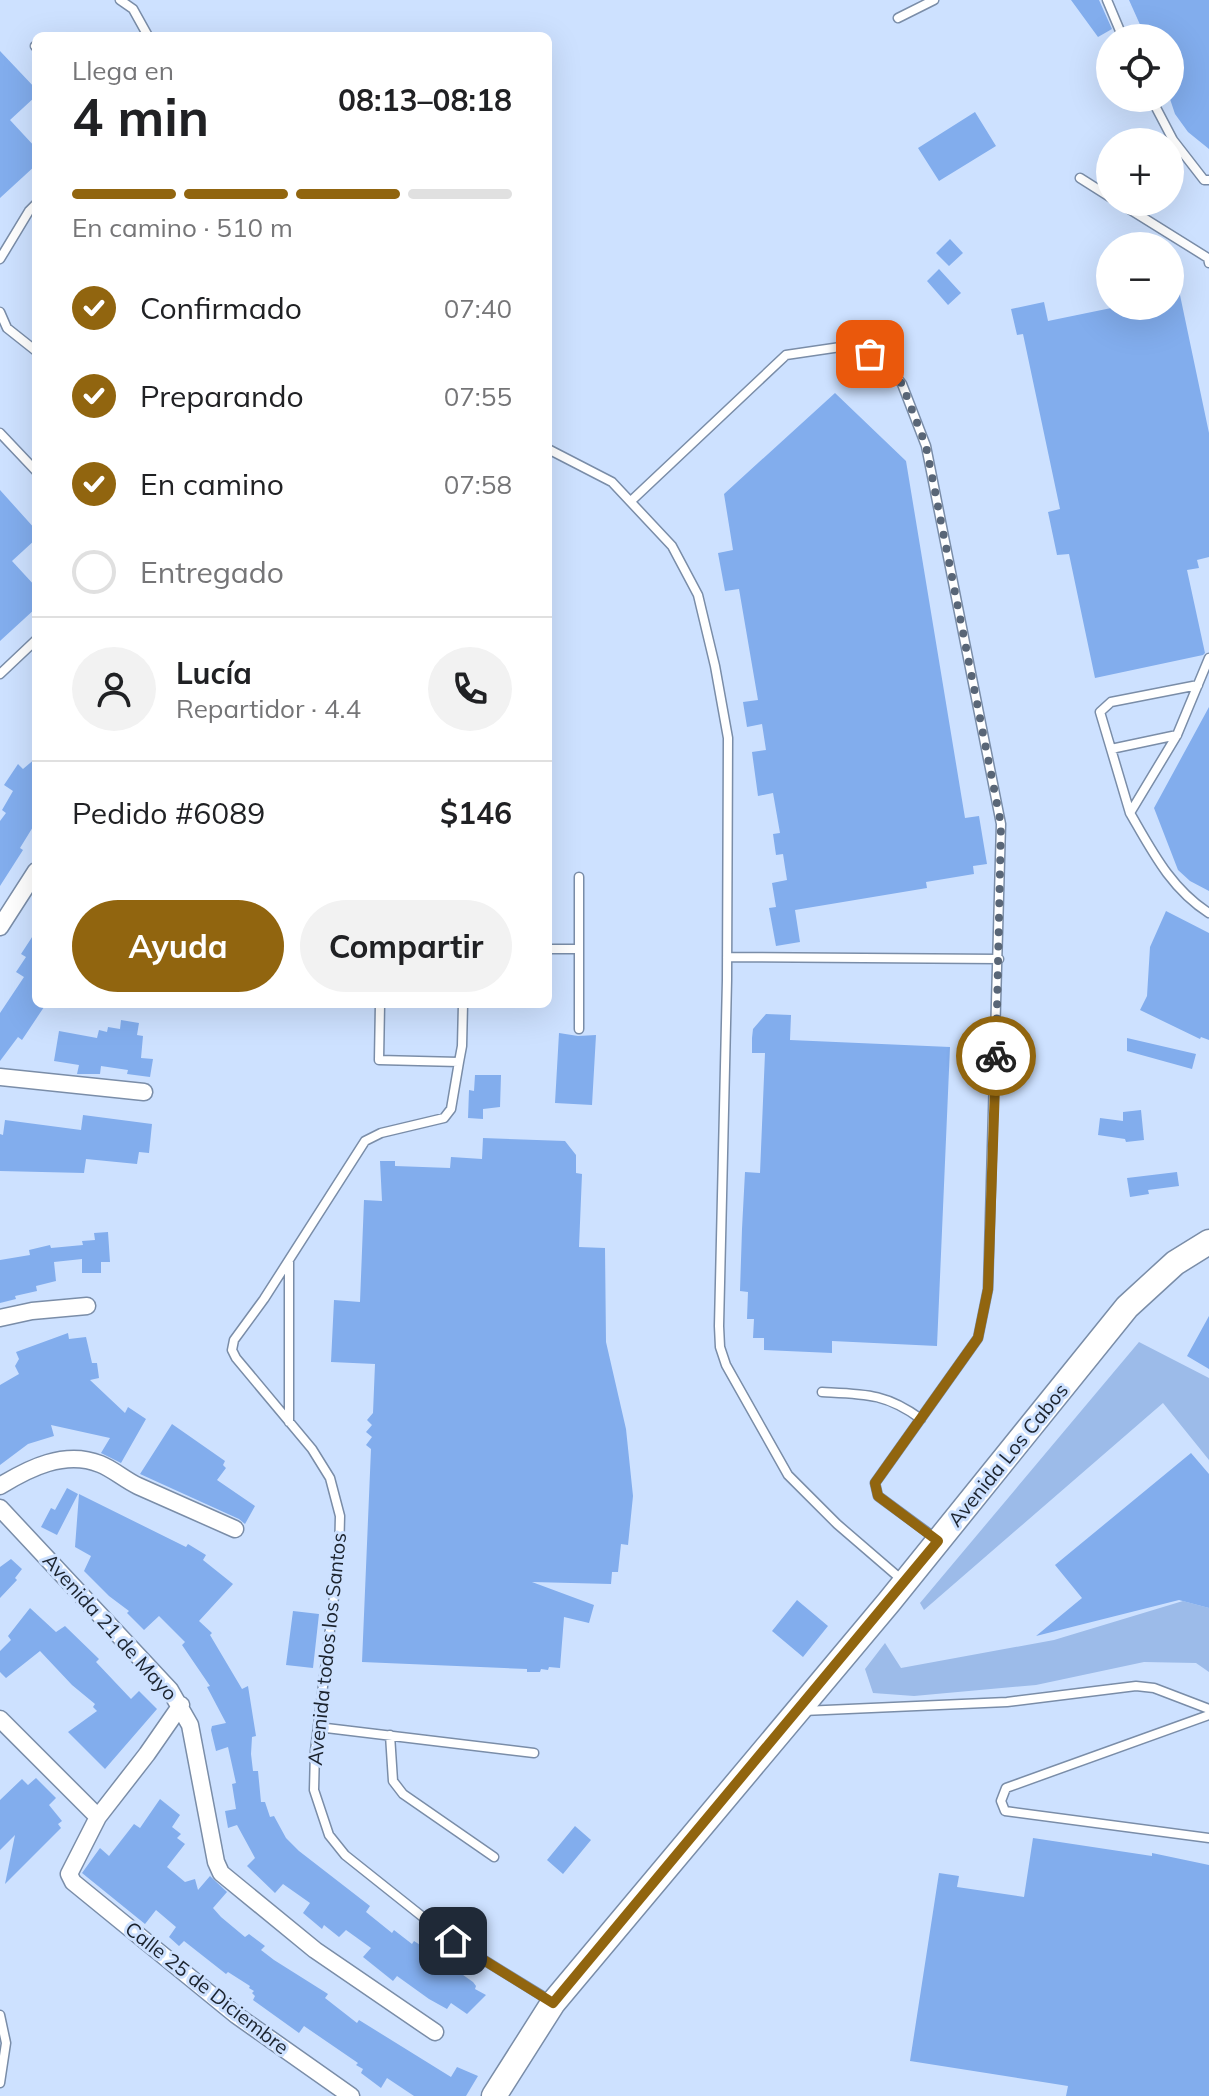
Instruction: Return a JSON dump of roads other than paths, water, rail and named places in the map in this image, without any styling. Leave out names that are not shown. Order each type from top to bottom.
[{"type":"main road","name":"Avenida Los Cabos","points":[[494,2096],[553,2003],[905,1582],[1127,1307],[1175,1263],[1209,1242]]},
{"type":"street","points":[[0,927],[32,877]]},
{"type":"street","points":[[0,1077],[144,1092]]},
{"type":"street","points":[[0,1318],[32,1311],[87,1306]]},
{"type":"street","points":[[0,1486],[44,1464],[81,1459],[100,1464],[132,1483],[235,1529]]},
{"type":"street","name":"Avenida 21 de Mayo","points":[[0,1508],[181,1705],[190,1725],[216,1862],[221,1873],[315,1950],[435,2032]]},
{"type":"street","points":[[0,1719],[98,1817],[181,1705]]},
{"type":"street","name":"Calle 25 de Diciembre","points":[[98,1817],[69,1874],[73,1882],[236,2015],[351,2096]]},
{"type":"lane","points":[[120,0],[133,9],[146,32]]},
{"type":"lane","points":[[898,18],[934,0]]},
{"type":"lane","points":[[1107,0],[1117,24]]},
{"type":"lane","points":[[1158,112],[1173,140],[1204,180],[1209,180]]},
{"type":"lane","points":[[1080,178],[1096,188]]},
{"type":"lane","points":[[0,259],[32,208]]},
{"type":"lane","points":[[1140,216],[1209,260]]},
{"type":"lane","points":[[0,312],[7,328],[32,348]]},
{"type":"lane","points":[[631,501],[786,355],[854,345],[886,363],[902,384],[926,446],[1001,824],[988,1289],[978,1338],[875,1483],[878,1496],[938,1541]]},
{"type":"lane","points":[[0,433],[32,467]]},
{"type":"lane","points":[[552,451],[612,482],[672,546],[698,595],[715,666],[728,738],[720,1347],[726,1365],[788,1475],[837,1524],[905,1582]]},
{"type":"lane","points":[[0,674],[32,644]]},
{"type":"lane","points":[[1130,813],[1177,735],[1209,658]]},
{"type":"lane","points":[[1198,685],[1111,702],[1100,712],[1130,813],[1166,874],[1193,903],[1209,913]]},
{"type":"lane","points":[[1111,749],[1177,735]]},
{"type":"lane","points":[[579,877],[579,1029]]},
{"type":"lane","points":[[552,949],[579,949]]},
{"type":"lane","points":[[727,957],[999,959]]},
{"type":"lane","points":[[380,1008],[379,1060],[459,1062],[463,1008]]},
{"type":"lane","name":"Avenida todos los Santos","points":[[459,1062],[451,1109],[444,1118],[381,1133],[365,1141],[289,1261],[234,1340],[232,1350],[312,1449],[330,1478],[340,1516],[339,1556],[318,1727],[314,1790],[329,1835],[345,1855],[453,1941],[553,2003]]},
{"type":"lane","points":[[289,1261],[289,1422]]},
{"type":"lane","points":[[822,1392],[872,1394],[889,1399],[921,1419]]},
{"type":"lane","points":[[798,1711],[1007,1702],[1136,1686],[1154,1688],[1209,1712]]},
{"type":"lane","points":[[1209,1712],[1006,1788],[1001,1801],[1005,1811],[1209,1838]]},
{"type":"lane","points":[[318,1727],[534,1753]]},
{"type":"lane","points":[[390,1735],[393,1781],[403,1794],[494,1857]]},
{"type":"lane","points":[[0,2015],[6,2043],[0,2083]]}]
